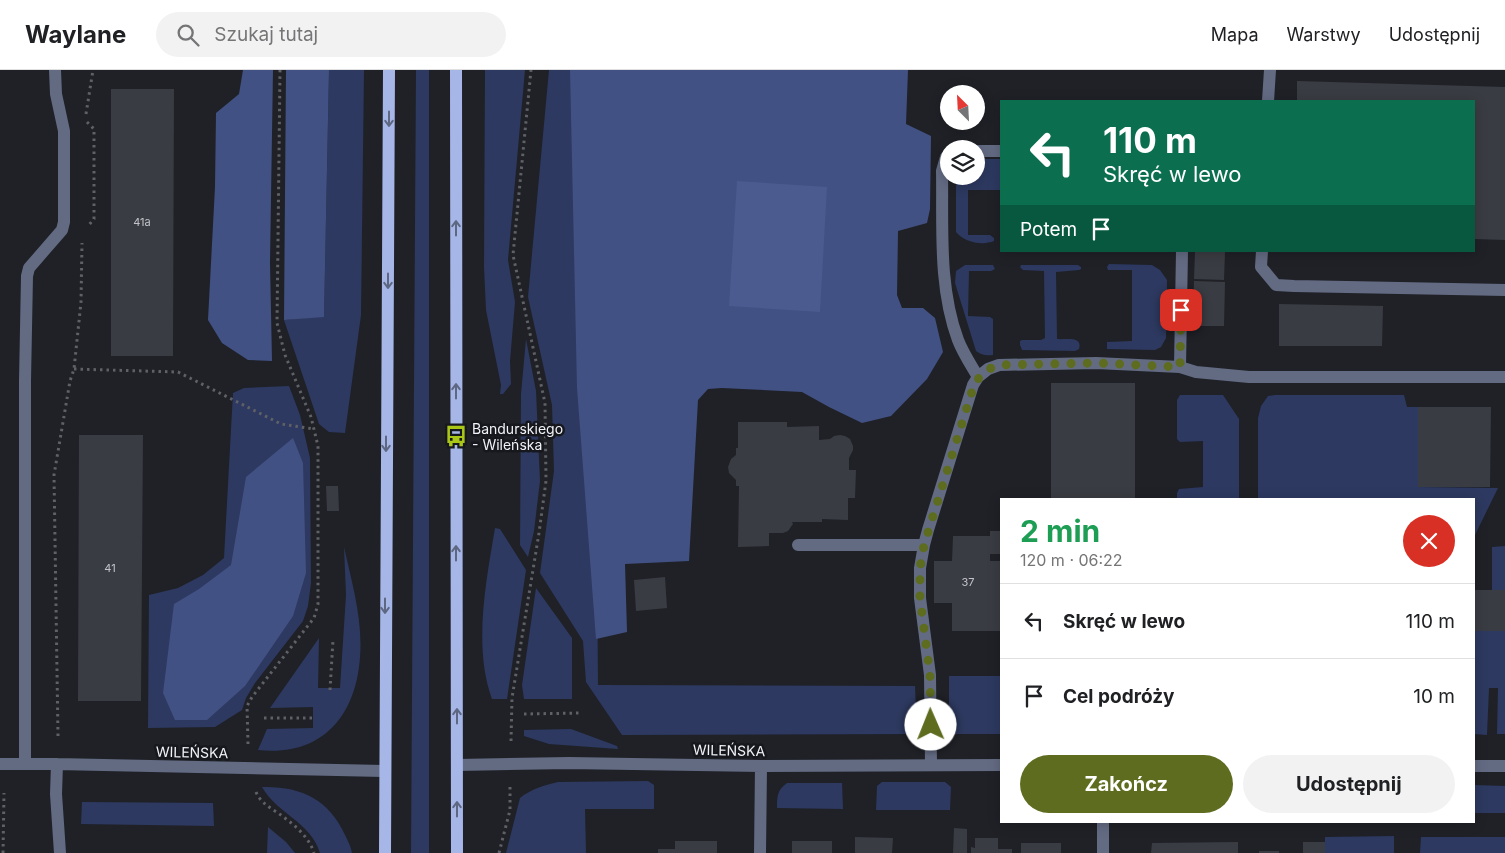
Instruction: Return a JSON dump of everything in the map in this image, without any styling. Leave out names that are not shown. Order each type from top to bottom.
[{"type":"main road","points":[[384,853],[389,70]]},
{"type":"main road","points":[[456,70],[457,853]]},
{"type":"street","points":[[25,764],[25,381],[27,276],[29,268],[62,230],[64,222],[64,131],[56,94],[56,70]]},
{"type":"street","points":[[1268,100],[1270,70]]},
{"type":"street","points":[[985,151],[1000,151]]},
{"type":"street","points":[[942,185],[944,283],[957,339],[978,377]]},
{"type":"street","points":[[1180,367],[1182,252]]},
{"type":"street","points":[[1262,252],[1261,267],[1276,285],[1505,290]]},
{"type":"street","points":[[931,766],[930,675],[920,598],[920,568],[924,545],[974,385],[978,377],[988,369],[998,365],[1096,363],[1180,367],[1196,372],[1249,377],[1505,377]]},
{"type":"street","points":[[798,544],[924,545]]},
{"type":"street","name":"WILEŃSKA","points":[[457,765],[569,763],[761,766],[1000,765]]},
{"type":"street","name":"WILEŃSKA","points":[[0,764],[384,770]]},
{"type":"street","points":[[57,764],[56,794],[60,853]]},
{"type":"street","points":[[760,853],[761,766]]},
{"type":"street","points":[[1475,766],[1505,766]]},
{"type":"street","points":[[1103,823],[1103,853]]},
{"type":"path","points":[[58,736],[54,475],[70,381],[74,369],[81,302],[82,233],[94,219],[94,129],[86,120],[93,70]]},
{"type":"path","points":[[249,752],[247,706],[314,618],[318,604],[318,446],[311,417],[285,355],[277,323],[280,70]]},
{"type":"path","points":[[512,698],[546,481],[546,404],[513,255],[531,70]]},
{"type":"path","points":[[74,369],[178,372],[281,424],[314,429]]},
{"type":"path","points":[[330,690],[333,640]]},
{"type":"path","points":[[524,714],[581,713]]},
{"type":"path","points":[[264,718],[313,718]]},
{"type":"path","points":[[254,786],[259,798],[265,805],[288,820],[310,843],[314,853]]},
{"type":"path","points":[[3,853],[4,793]]},
{"type":"shaded area","points":[[243,70],[273,70],[270,263],[272,361],[248,360],[222,343],[208,320],[215,187],[216,113],[239,94]]},
{"type":"shaded area","points":[[286,70],[329,70],[324,317],[284,320]]},
{"type":"shaded area","points":[[329,70],[364,70],[361,315],[345,433],[329,432],[319,424],[284,320],[324,316]]},
{"type":"shaded area","points":[[416,70],[429,70],[429,853],[411,853]]},
{"type":"shaded area","points":[[485,70],[525,70],[508,260],[515,302],[510,361],[511,384],[503,394],[500,394],[501,385],[486,310],[484,267]]},
{"type":"shaded area","points":[[549,70],[593,70],[598,685],[915,686],[917,734],[622,735],[586,682],[583,641],[540,573],[554,471],[552,405],[528,297]]},
{"type":"shaded area","points":[[570,70],[908,70],[906,124],[931,136],[930,209],[927,223],[898,231],[897,295],[902,308],[923,308],[935,318],[943,352],[927,379],[891,416],[862,423],[802,392],[708,389],[698,400],[689,561],[625,564],[627,632],[596,639],[577,388]]},
{"type":"shaded area","points":[[985,159],[1000,159],[1000,190],[968,190],[968,235],[990,235],[994,238],[994,241],[979,243],[968,241],[956,232],[956,185],[985,185]]},
{"type":"shaded area","points":[[737,181],[827,187],[820,312],[729,306]]},
{"type":"shaded area","points":[[1109,264],[1152,265],[1160,270],[1167,280],[1166,338],[1161,347],[1155,350],[1107,349],[1107,342],[1132,341],[1132,270],[1108,270]]},
{"type":"shaded area","points":[[965,265],[993,265],[995,269],[991,271],[969,271],[968,316],[990,317],[993,319],[993,355],[984,355],[976,351],[955,283],[956,271]]},
{"type":"shaded area","points":[[1021,265],[1078,265],[1081,267],[1079,270],[1056,272],[1057,339],[1076,340],[1080,345],[1079,349],[1075,351],[1022,350],[1020,341],[1041,340],[1045,338],[1044,271],[1023,270],[1020,267]]},
{"type":"shaded area","points":[[526,339],[536,391],[540,481],[534,531],[528,557],[520,545],[521,394]]},
{"type":"shaded area","points":[[289,386],[300,415],[310,458],[311,583],[308,606],[303,621],[255,683],[246,698],[242,710],[215,727],[148,728],[149,595],[178,588],[203,575],[224,558],[233,393],[244,388]]},
{"type":"shaded area","points":[[1180,395],[1223,395],[1239,419],[1239,498],[1177,498],[1179,489],[1203,487],[1203,441],[1180,442],[1177,439],[1177,400]]},
{"type":"shaded area","points":[[1404,395],[1407,407],[1418,407],[1418,487],[1498,488],[1475,535],[1475,498],[1258,498],[1258,418],[1261,406],[1268,396]]},
{"type":"shaded area","points":[[293,438],[303,463],[306,573],[293,616],[245,686],[207,720],[175,720],[163,693],[174,604],[199,589],[231,565],[246,477]]},
{"type":"shaded area","points":[[495,528],[500,529],[526,570],[507,699],[492,699],[486,679],[483,658],[482,636],[485,592]]},
{"type":"shaded area","points":[[1505,546],[1505,590],[1492,590],[1492,547]]},
{"type":"shaded area","points":[[344,547],[356,602],[361,643],[357,679],[351,698],[343,715],[331,729],[317,739],[300,747],[280,750],[258,750],[267,729],[313,728],[313,707],[270,708],[319,638],[318,688],[340,688],[346,595]]},
{"type":"shaded area","points":[[536,588],[572,638],[572,699],[524,699],[522,685]]},
{"type":"shaded area","points":[[1475,631],[1505,631],[1505,734],[1497,734],[1498,688],[1489,688],[1487,735],[1475,734]]},
{"type":"shaded area","points":[[949,676],[1000,676],[1000,734],[949,734]]},
{"type":"shaded area","points":[[571,729],[617,746],[618,749],[549,744],[524,736],[524,730]]},
{"type":"shaded area","points":[[648,781],[654,785],[654,809],[585,809],[586,853],[506,853],[520,798],[529,792],[558,782]]},
{"type":"shaded area","points":[[882,782],[945,782],[951,787],[950,810],[876,810],[877,786]]},
{"type":"shaded area","points":[[787,783],[842,783],[843,809],[777,808],[778,794]]},
{"type":"shaded area","points":[[1475,785],[1505,786],[1505,813],[1475,813]]},
{"type":"shaded area","points":[[262,787],[276,787],[301,792],[322,804],[331,812],[338,823],[352,853],[320,853],[309,833],[276,804]]},
{"type":"shaded area","points":[[82,802],[213,803],[214,826],[81,824]]},
{"type":"shaded area","points":[[268,827],[286,842],[295,853],[267,853]]},
{"type":"shaded area","points":[[1394,836],[1394,853],[1325,853],[1325,837]]},
{"type":"shaded area","points":[[1421,837],[1505,837],[1505,853],[1420,853]]},
{"type":"building","points":[[1297,81],[1505,87],[1505,240],[1475,239],[1475,100],[1297,100]]},
{"type":"building","points":[[111,89],[174,89],[173,356],[111,356]]},
{"type":"building","points":[[1195,252],[1225,252],[1224,280],[1194,279]]},
{"type":"building","points":[[1194,281],[1225,282],[1224,326],[1193,326]]},
{"type":"building","points":[[1279,304],[1383,306],[1382,346],[1279,346]]},
{"type":"building","points":[[1051,383],[1135,383],[1135,498],[1051,498]]},
{"type":"building","points":[[1418,407],[1491,407],[1490,487],[1418,487]]},
{"type":"building","points":[[738,422],[787,422],[787,427],[819,426],[819,440],[830,439],[840,435],[850,439],[853,450],[849,458],[849,470],[856,470],[855,498],[848,498],[848,520],[822,519],[822,522],[792,522],[793,524],[788,531],[769,533],[769,546],[738,547],[739,486],[736,486],[736,480],[729,473],[728,467],[731,459],[736,455],[736,448],[738,448]]},
{"type":"building","points":[[79,435],[143,435],[141,701],[78,701]]},
{"type":"building","points":[[326,486],[338,486],[339,511],[327,511]]},
{"type":"building","points":[[990,531],[1000,531],[1000,554],[990,554],[990,561],[1000,561],[1000,631],[952,631],[952,603],[934,603],[934,561],[952,561],[953,536],[990,536]]},
{"type":"building","points":[[665,577],[667,608],[636,611],[634,580]]},
{"type":"building","points":[[1475,590],[1505,590],[1505,631],[1475,631]]},
{"type":"building","points":[[954,828],[967,829],[967,853],[953,853]]},
{"type":"building","points":[[855,837],[893,838],[892,853],[855,853]]},
{"type":"building","points":[[975,838],[998,838],[998,849],[1012,849],[1012,853],[971,853],[971,847],[975,848]]},
{"type":"building","points":[[675,841],[717,841],[717,853],[658,853],[658,849],[675,849]]},
{"type":"building","points":[[792,841],[832,841],[832,853],[792,853]]},
{"type":"building","points":[[1238,842],[1238,853],[1151,853],[1152,843]]},
{"type":"building","points":[[1303,842],[1325,842],[1325,853],[1303,853]]},
{"type":"building","points":[[1021,843],[1061,843],[1061,853],[1021,853]]},
{"type":"building","points":[[1259,851],[1279,851],[1279,853],[1259,853]]},
{"type":"place","name":"Bandurskiego - Wileńska","points":[[456,436]]},
{"type":"route","points":[[931,725],[930,675],[920,598],[920,568],[928,530],[978,377],[988,369],[998,365],[1096,363],[1180,367],[1181,310]]}]
